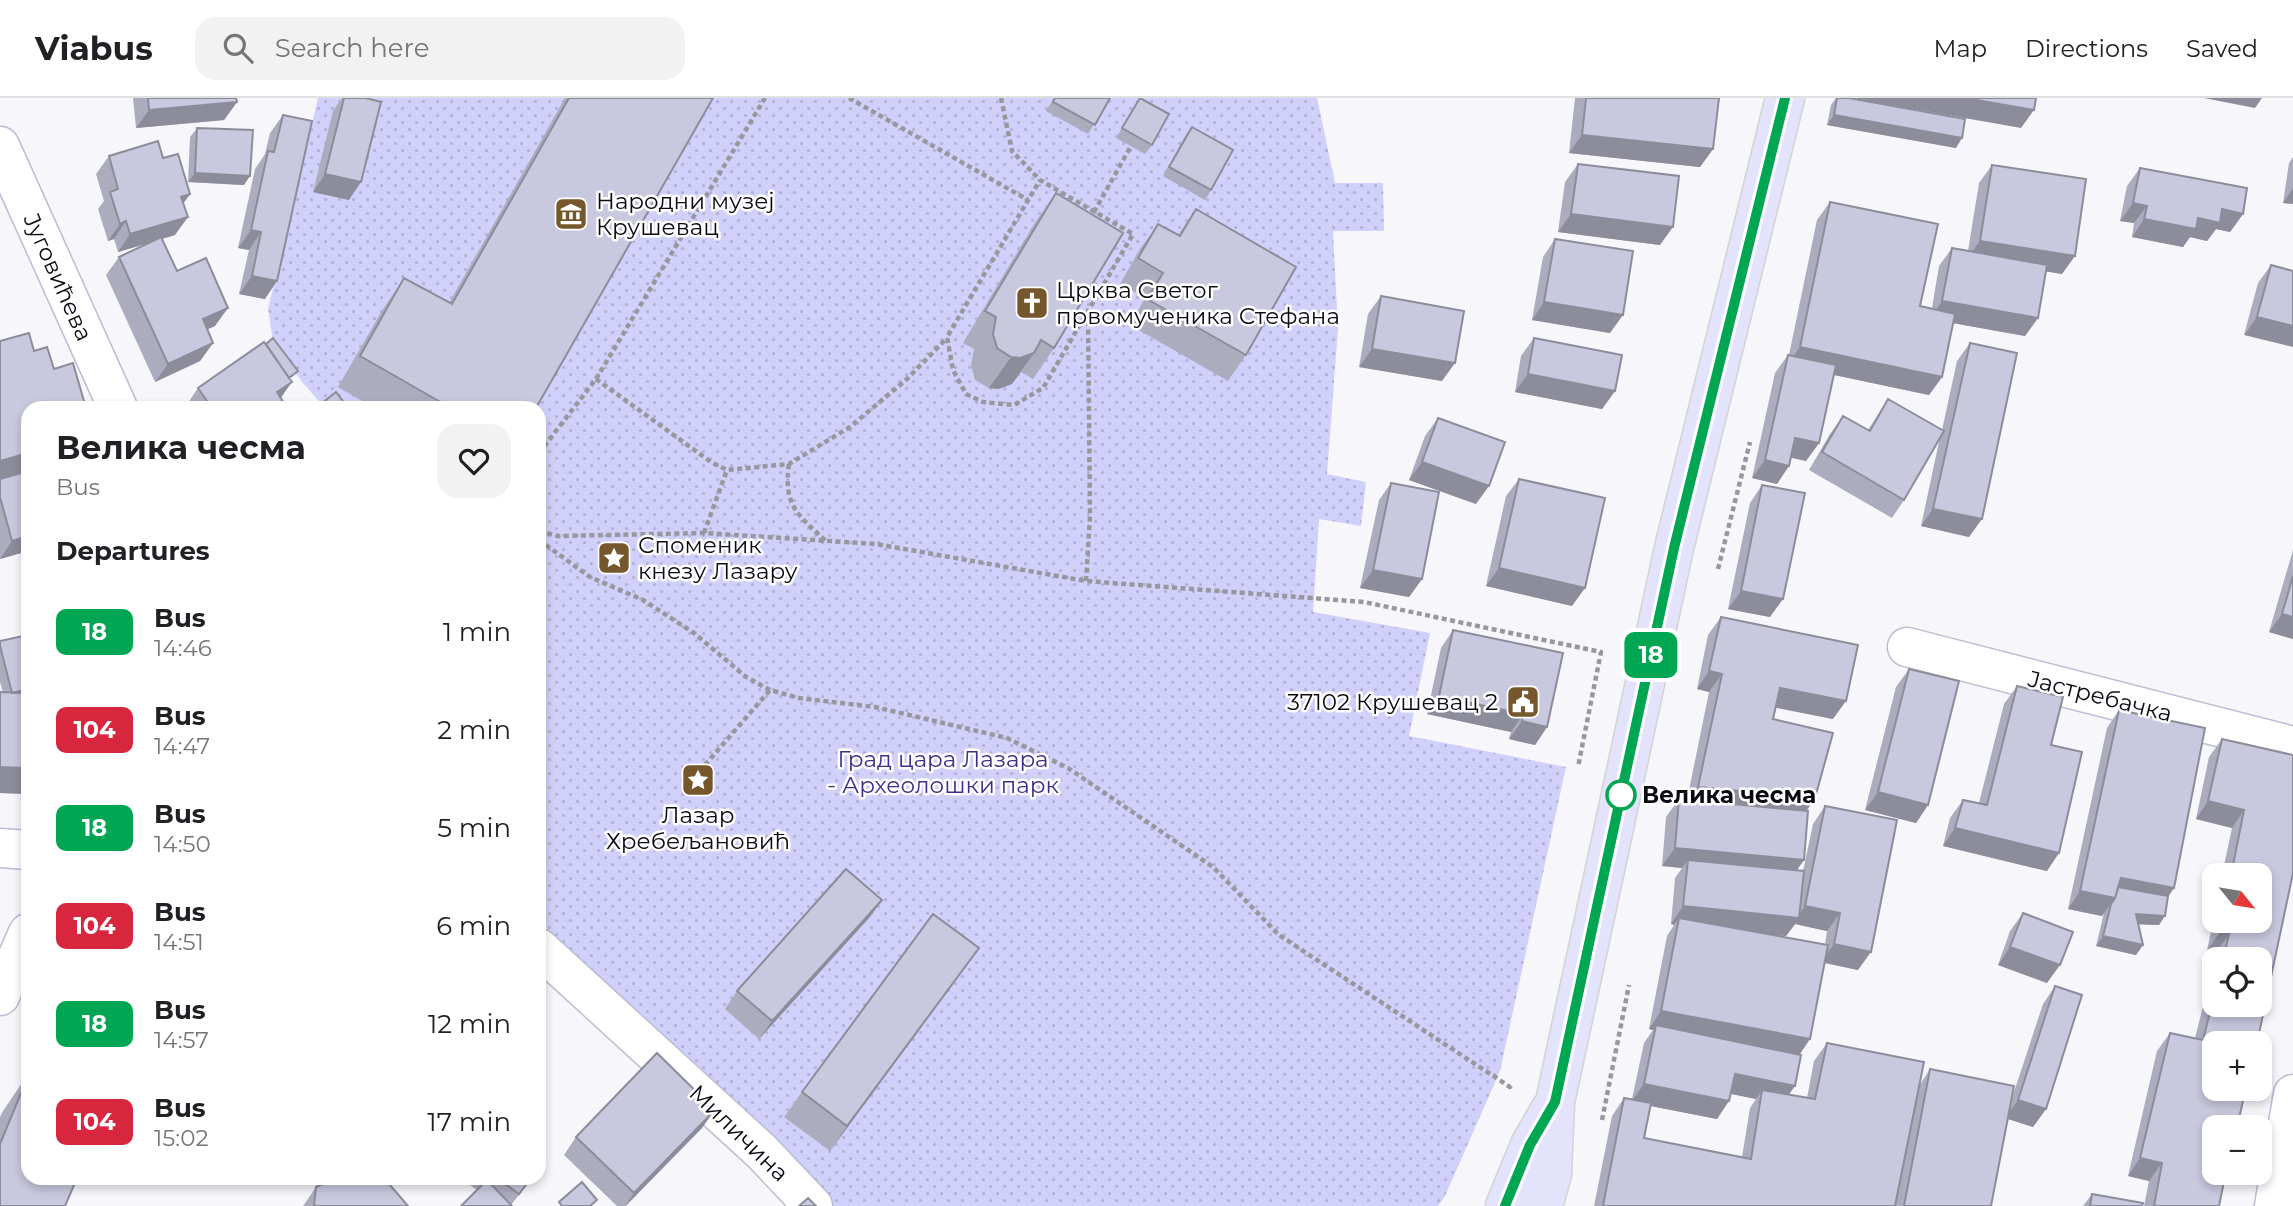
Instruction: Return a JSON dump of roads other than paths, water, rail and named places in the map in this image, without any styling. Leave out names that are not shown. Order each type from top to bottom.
[{"type":"main road","points":[[1543,1206],[1552,1174],[1555,1102],[1674,548],[1785,98]]},
{"type":"main road","points":[[1505,1206],[1530,1145],[1555,1102]]},
{"type":"street","name":"Југовићева","points":[[0,146],[115,401]]},
{"type":"street","name":"Јастребачка","points":[[1907,647],[2293,746]]},
{"type":"street","points":[[0,848],[21,850]]},
{"type":"street","points":[[0,996],[21,949]]},
{"type":"street","name":"Миличина","points":[[546,954],[762,1152],[813,1206]]},
{"type":"street","points":[[2274,1206],[2293,1094]]},
{"type":"place","name":"Народни музеј Крушевац","points":[[571,214]]},
{"type":"place","name":"Црква Светог првомученика Стефана","points":[[1032,303]]},
{"type":"place","name":"Споменик кнезу Лазару","points":[[614,558]]},
{"type":"place","name":"37102 Крушевац 2","points":[[1523,702]]},
{"type":"place","name":"Лазар Хребељановић","points":[[698,780]]},
{"type":"place","name":"Велика чесма","points":[[1621,795]]},
{"type":"park label","name":"Град цара Лазара - Археолошки парк","points":[[943,772]]}]
